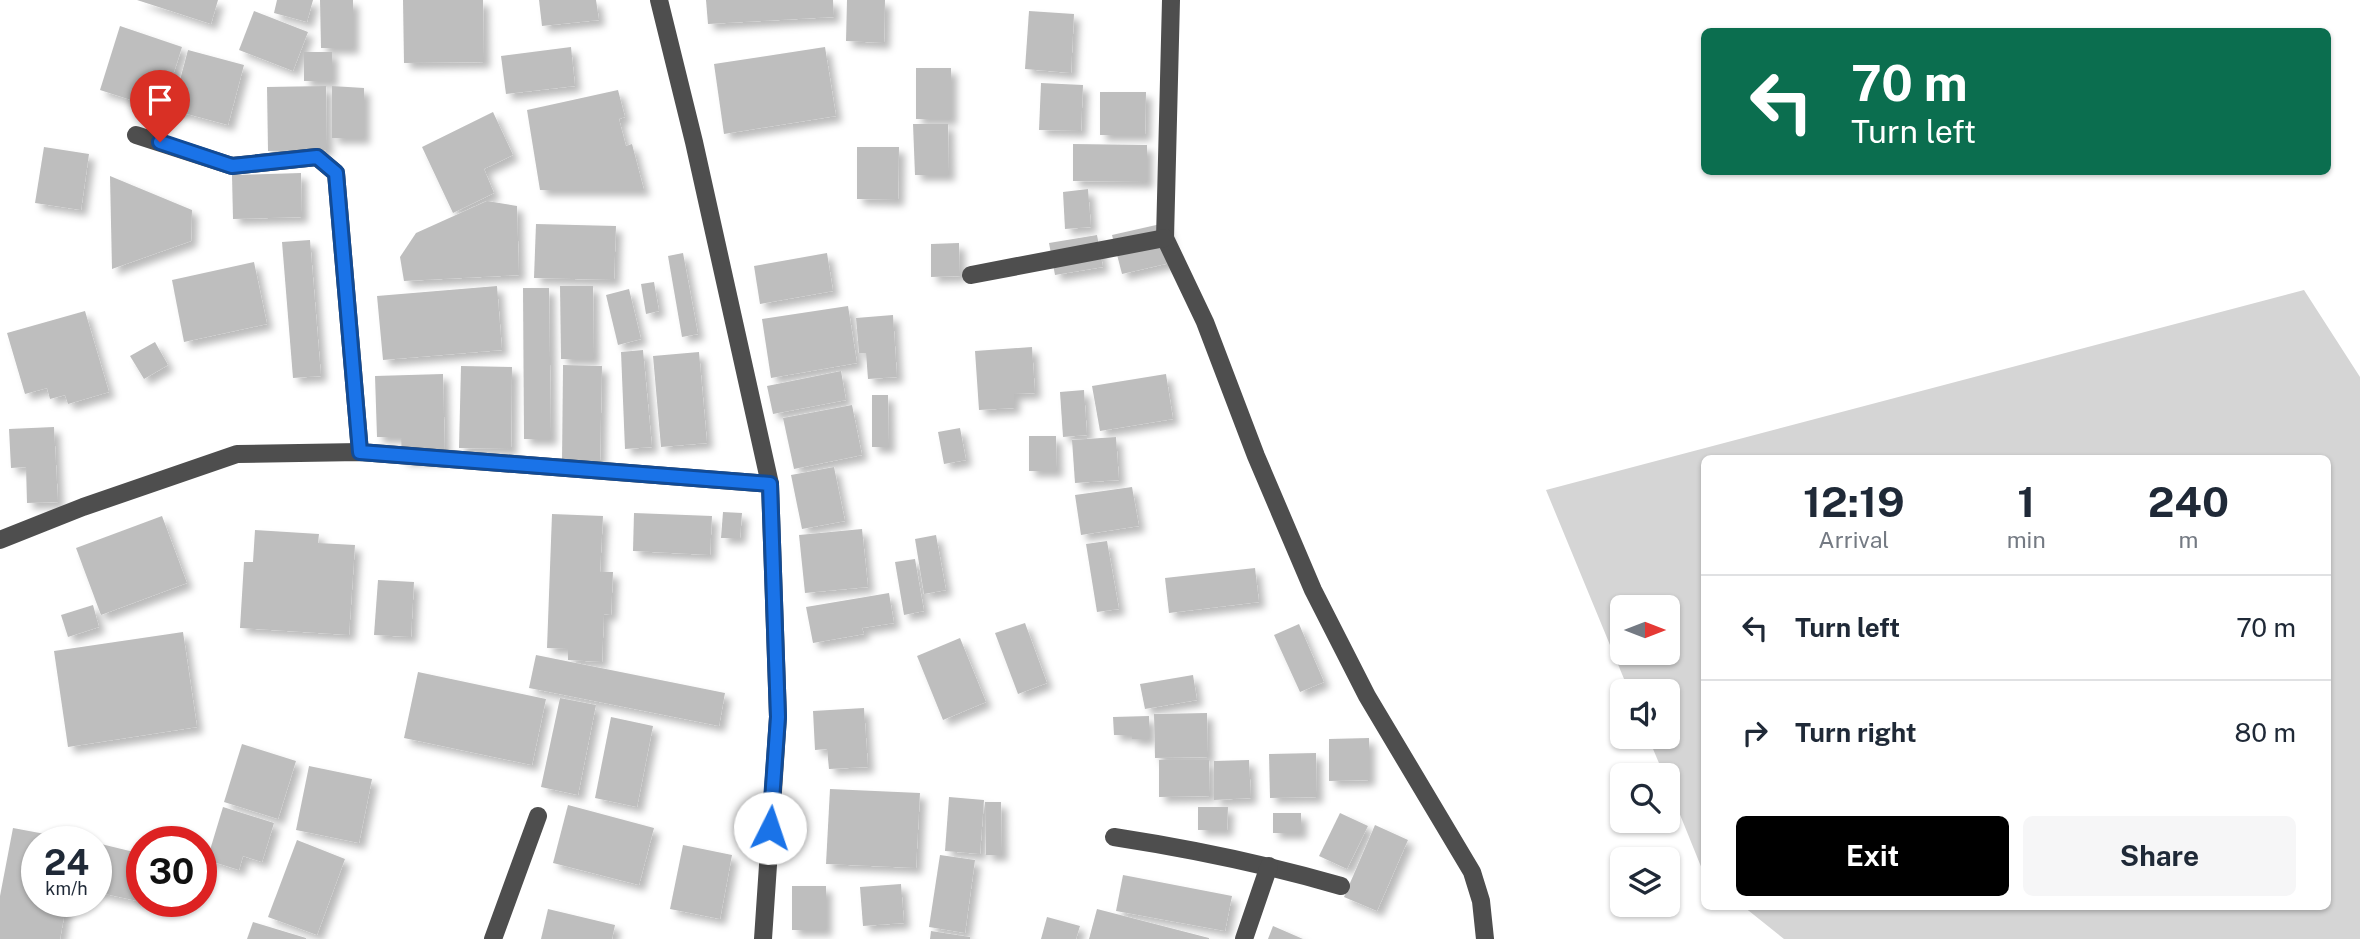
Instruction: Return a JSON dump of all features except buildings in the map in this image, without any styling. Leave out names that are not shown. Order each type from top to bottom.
[{"type":"street","points":[[659,0],[694,142],[770,484],[778,717],[763,939]]},
{"type":"street","points":[[1171,0],[1165,238],[1205,322],[1256,456],[1313,590],[1367,696],[1472,872],[1481,901],[1485,939]]},
{"type":"street","points":[[136,135],[232,166],[317,157],[336,173],[360,452]]},
{"type":"street","points":[[971,275],[1165,238]]},
{"type":"street","points":[[0,540],[83,507],[237,454],[360,452],[770,484]]},
{"type":"street","points":[[493,939],[538,816]]},
{"type":"street","points":[[1114,837],[1192,849],[1341,886]]},
{"type":"street","points":[[1244,939],[1269,866]]},
{"type":"shaded area","points":[[2304,290],[2360,377],[2360,939],[1784,939],[1748,910],[2331,910],[2331,455],[1701,455],[1701,867],[1680,815],[1680,763],[1659,763],[1653,749],[1680,749],[1680,679],[1624,679],[1618,665],[1680,665],[1680,595],[1610,595],[1610,645],[1546,490]]},
{"type":"route","points":[[160,142],[232,166],[317,157],[336,173],[360,452],[770,484],[778,717],[770,828]]}]
